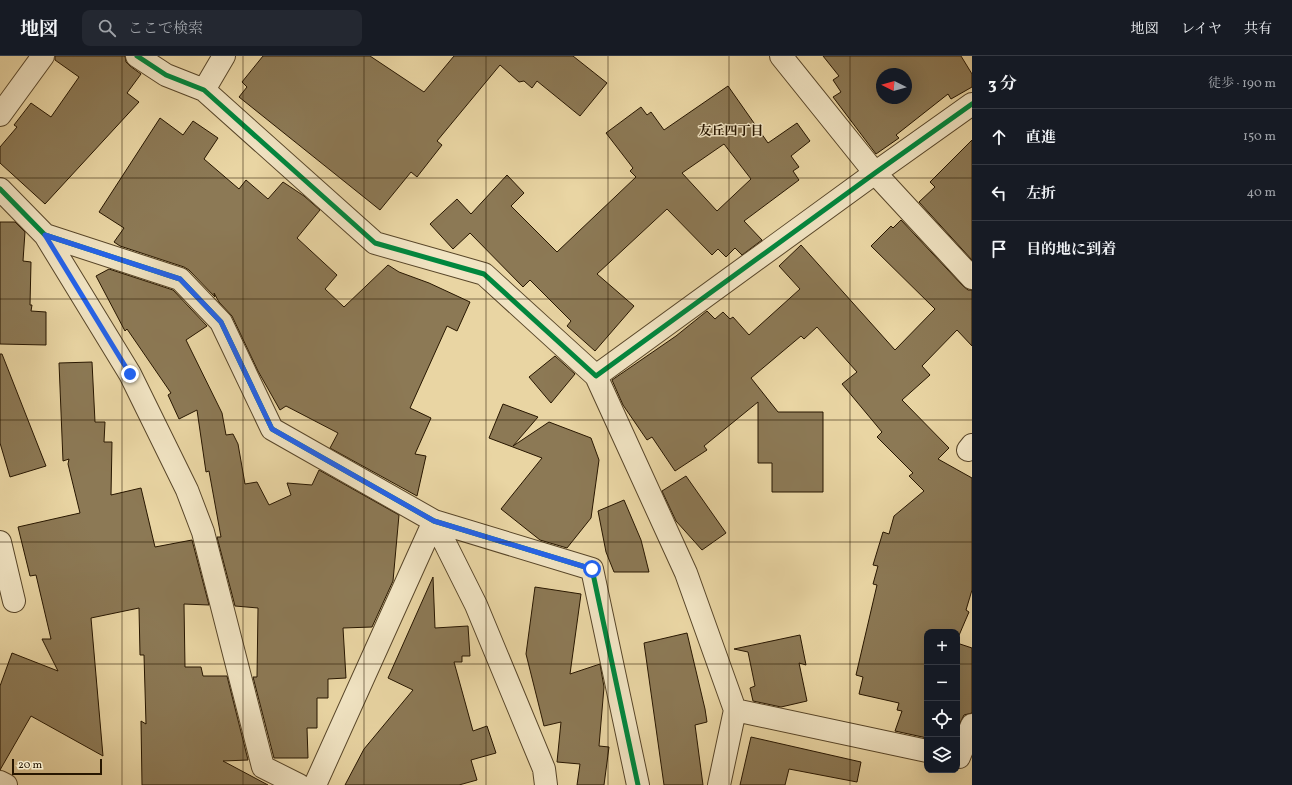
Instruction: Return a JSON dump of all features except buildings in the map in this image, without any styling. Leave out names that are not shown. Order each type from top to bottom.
[{"type":"street","points":[[0,115],[43,56]]},
{"type":"street","points":[[137,56],[166,74],[204,90],[375,242],[484,274],[596,376],[686,573],[735,710],[719,785]]},
{"type":"street","points":[[204,90],[224,56]]},
{"type":"street","points":[[781,56],[875,173],[972,278]]},
{"type":"street","points":[[596,376],[972,104]]},
{"type":"street","points":[[0,189],[45,235],[130,374],[187,490],[203,532],[263,767],[299,785]]},
{"type":"street","points":[[45,235],[180,279],[221,322],[272,429],[434,521],[592,569],[638,785]]},
{"type":"street","points":[[315,785],[434,521]]},
{"type":"street","points":[[434,521],[476,604],[544,769],[546,785]]},
{"type":"street","points":[[0,542],[14,601]]},
{"type":"street","points":[[735,710],[924,750]]},
{"type":"street","points":[[960,755],[972,725]]},
{"type":"street","points":[[0,782],[6,785]]},
{"type":"cycle path","points":[[137,56],[166,75],[204,90],[375,243],[484,274],[596,376],[972,104]]},
{"type":"cycle path","points":[[0,189],[45,235],[180,279],[221,322],[272,429],[434,521],[592,569],[638,785]]},
{"type":"district","name":"友丘四丁目","points":[[731,132]]},
{"type":"route","points":[[130,374],[45,235],[180,279],[221,322],[272,429],[434,521],[592,569]]}]
